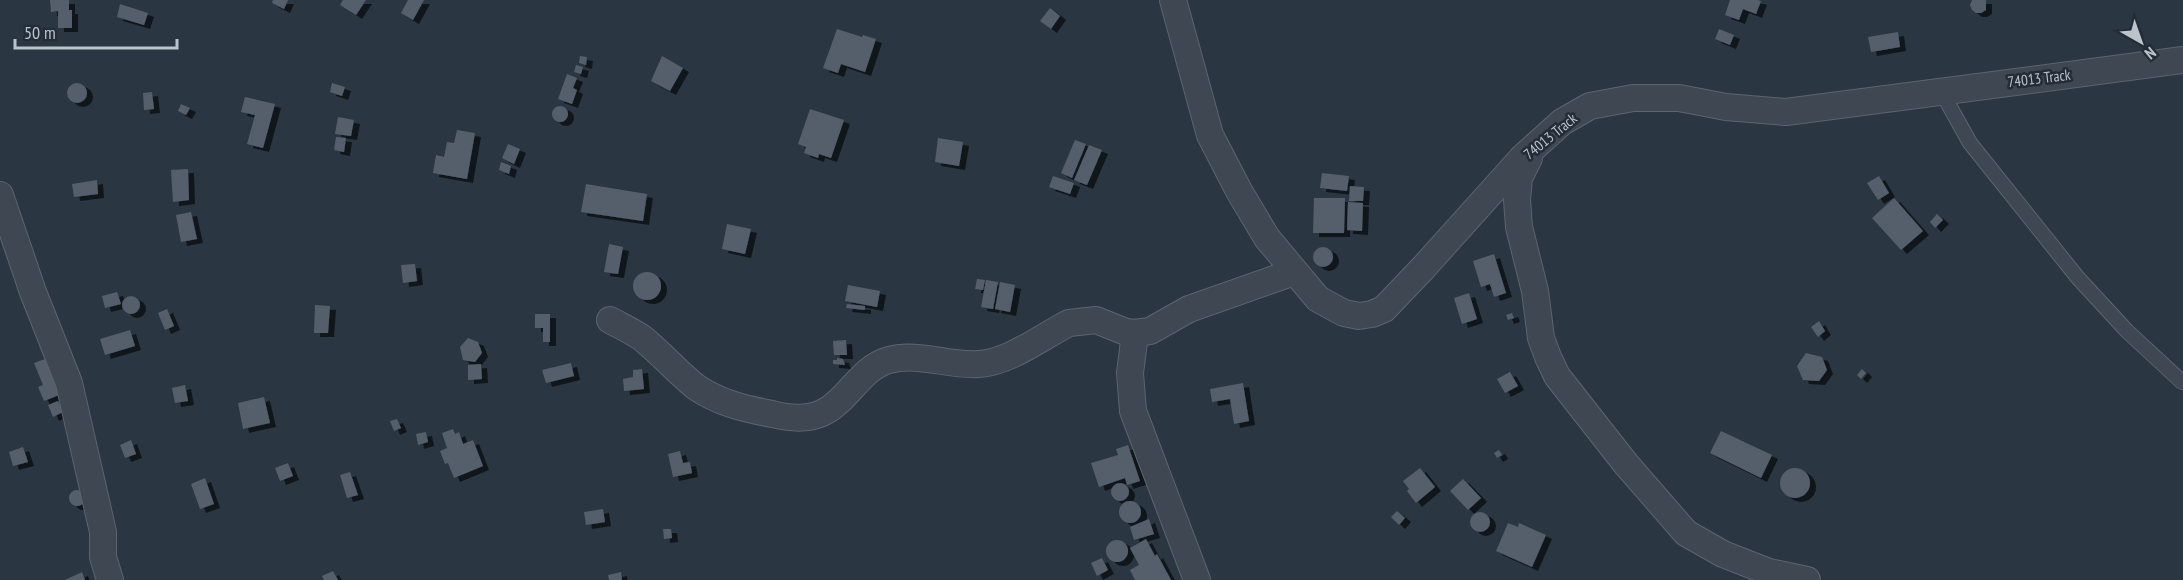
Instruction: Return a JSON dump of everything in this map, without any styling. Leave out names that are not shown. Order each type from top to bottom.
[{"type":"street","name":"74013 Track","points":[[1173,0],[1210,135],[1239,191],[1267,238],[1318,299],[1344,313],[1359,316],[1384,309],[1532,149],[1562,122],[1590,106],[1633,98],[1679,98],[1726,107],[1786,112],[2183,60]]},
{"type":"street","points":[[1532,149],[1519,178],[1518,218],[1535,291],[1541,338],[1557,376],[1634,473],[1686,533],[1723,555],[1769,572],[1807,580]]},
{"type":"street","points":[[0,195],[33,292],[69,383],[103,532],[103,557],[110,580]]},
{"type":"street","points":[[610,321],[641,338],[696,387],[720,400],[746,409],[783,417],[806,417],[822,413],[838,402],[874,366],[888,360],[908,357],[957,364],[991,363],[1069,323],[1081,321],[1096,320],[1135,333],[1150,331],[1189,309],[1294,272]]},
{"type":"street","points":[[1135,333],[1130,373],[1133,411],[1197,580]]},
{"type":"lane","points":[[1941,91],[1970,143],[2078,278],[2127,331],[2182,382]]},
{"type":"building","points":[[50,0],[69,0],[69,10],[72,10],[72,28],[58,28],[58,11],[51,12]]},
{"type":"building","points":[[273,0],[288,0],[284,9],[272,3]]},
{"type":"building","points":[[343,0],[366,0],[356,15],[340,5]]},
{"type":"building","points":[[408,0],[424,0],[413,20],[401,13]]},
{"type":"building","points":[[1730,0],[1761,1],[1756,14],[1743,9],[1739,20],[1725,15]]},
{"type":"building","points":[[1972,0],[1986,0],[1986,10],[1976,13],[1970,5]]},
{"type":"building","points":[[120,4],[148,13],[144,25],[117,17]]},
{"type":"building","points":[[1050,8],[1060,16],[1051,29],[1040,21]]},
{"type":"building","points":[[837,29],[876,39],[865,72],[841,64],[838,73],[823,68]]},
{"type":"building","points":[[1719,29],[1734,35],[1730,45],[1715,39]]},
{"type":"building","points":[[1898,32],[1900,47],[1871,52],[1868,37]]},
{"type":"building","points":[[580,56],[587,57],[586,65],[579,63]]},
{"type":"building","points":[[662,56],[683,68],[670,91],[651,81]]},
{"type":"building","points":[[576,65],[583,67],[581,74],[574,72]]},
{"type":"building","points":[[567,74],[577,78],[573,88],[577,90],[572,104],[558,99]]},
{"type":"building","points":[[77,83],[84,86],[87,93],[84,100],[77,103],[70,100],[67,93],[70,86]]},
{"type":"building","points":[[332,83],[345,87],[342,96],[330,92]]},
{"type":"building","points":[[152,92],[154,109],[144,110],[143,93]]},
{"type":"building","points":[[245,97],[275,104],[263,148],[247,144],[255,115],[241,112]]},
{"type":"building","points":[[181,104],[190,108],[186,115],[178,111]]},
{"type":"building","points":[[560,106],[566,108],[568,114],[566,120],[560,122],[554,120],[552,114],[554,108]]},
{"type":"building","points":[[810,109],[844,120],[831,158],[819,154],[818,158],[804,153],[806,147],[798,144]]},
{"type":"building","points":[[338,117],[354,120],[351,136],[335,134]]},
{"type":"building","points":[[457,130],[475,133],[467,179],[433,173],[436,155],[444,157],[447,142],[454,143]]},
{"type":"building","points":[[336,137],[346,138],[344,152],[334,150]]},
{"type":"building","points":[[938,138],[963,142],[959,166],[935,162]]},
{"type":"building","points":[[1075,140],[1086,144],[1072,178],[1061,173]]},
{"type":"building","points":[[508,144],[520,149],[514,164],[502,158]]},
{"type":"building","points":[[1089,145],[1102,150],[1087,185],[1074,180]]},
{"type":"building","points":[[501,162],[511,166],[509,174],[499,170]]},
{"type":"building","points":[[188,169],[189,200],[173,202],[171,170]]},
{"type":"building","points":[[1322,173],[1349,176],[1347,191],[1320,188]]},
{"type":"building","points":[[1053,176],[1074,183],[1070,194],[1049,187]]},
{"type":"building","points":[[1879,176],[1889,193],[1878,200],[1867,183]]},
{"type":"building","points":[[97,180],[98,194],[74,197],[72,184]]},
{"type":"building","points":[[586,184],[647,194],[643,221],[581,212]]},
{"type":"building","points":[[1350,186],[1364,187],[1363,201],[1349,201]]},
{"type":"building","points":[[1314,198],[1345,198],[1344,233],[1313,233]]},
{"type":"building","points":[[1894,198],[1923,231],[1901,250],[1872,218]]},
{"type":"building","points":[[1348,202],[1363,203],[1362,231],[1347,230]]},
{"type":"building","points":[[191,212],[197,239],[181,242],[176,215]]},
{"type":"building","points":[[1937,214],[1943,220],[1935,228],[1930,222]]},
{"type":"building","points":[[727,224],[751,229],[745,254],[722,249]]},
{"type":"building","points":[[609,244],[623,247],[618,274],[604,272]]},
{"type":"building","points":[[1319,247],[1327,247],[1333,253],[1333,261],[1327,267],[1319,267],[1313,261],[1313,253]]},
{"type":"building","points":[[1494,254],[1506,293],[1494,297],[1490,284],[1481,287],[1473,261]]},
{"type":"building","points":[[415,264],[417,281],[403,283],[401,265]]},
{"type":"building","points":[[647,272],[657,276],[661,286],[657,296],[647,300],[637,296],[633,286],[637,276]]},
{"type":"building","points":[[977,279],[985,280],[983,290],[975,289]]},
{"type":"building","points":[[986,280],[998,282],[993,309],[981,307]]},
{"type":"building","points":[[1000,282],[1015,285],[1010,312],[995,309]]},
{"type":"building","points":[[848,285],[880,291],[877,307],[845,301]]},
{"type":"building","points":[[117,292],[121,304],[105,308],[102,296]]},
{"type":"building","points":[[1469,293],[1477,319],[1462,324],[1454,298]]},
{"type":"building","points":[[127,296],[135,296],[140,301],[138,312],[127,314],[122,309],[122,301]]},
{"type":"building","points":[[847,304],[865,306],[865,310],[846,308]]},
{"type":"building","points":[[315,305],[330,306],[328,333],[314,333]]},
{"type":"building","points":[[167,309],[174,326],[165,330],[158,313]]},
{"type":"building","points":[[1512,313],[1514,318],[1508,320],[1506,315]]},
{"type":"building","points":[[535,314],[550,314],[550,342],[543,342],[543,328],[535,328]]},
{"type":"building","points":[[1819,321],[1825,331],[1818,337],[1811,327]]},
{"type":"building","points":[[130,330],[135,346],[105,355],[100,339]]},
{"type":"building","points":[[468,338],[478,342],[482,353],[475,362],[463,360],[460,347]]},
{"type":"building","points":[[846,340],[847,355],[834,355],[833,341]]},
{"type":"building","points":[[1806,353],[1822,357],[1827,370],[1819,381],[1803,380],[1797,366]]},
{"type":"building","points":[[45,359],[59,395],[44,401],[38,387],[43,385],[34,363]]},
{"type":"building","points":[[843,359],[845,365],[833,364],[833,360]]},
{"type":"building","points":[[571,363],[574,376],[546,383],[542,370]]},
{"type":"building","points":[[481,364],[482,379],[468,380],[468,365]]},
{"type":"building","points":[[642,369],[644,389],[624,391],[623,379],[633,377],[633,370]]},
{"type":"building","points":[[1862,369],[1866,373],[1861,379],[1857,375]]},
{"type":"building","points":[[1510,372],[1518,386],[1505,393],[1497,379]]},
{"type":"building","points":[[1243,383],[1249,421],[1234,424],[1230,399],[1212,402],[1210,389]]},
{"type":"building","points":[[185,385],[188,401],[175,403],[172,388]]},
{"type":"building","points":[[264,397],[270,423],[243,429],[238,403]]},
{"type":"building","points":[[58,401],[63,412],[53,417],[48,405]]},
{"type":"building","points":[[397,419],[401,428],[394,431],[390,421]]},
{"type":"building","points":[[453,429],[455,434],[459,432],[463,444],[473,440],[483,466],[454,478],[440,451],[447,448],[442,433]]},
{"type":"building","points":[[1721,431],[1772,455],[1761,478],[1710,453]]},
{"type":"building","points":[[426,432],[428,442],[418,445],[416,434]]},
{"type":"building","points":[[131,440],[136,454],[125,458],[120,445]]},
{"type":"building","points":[[1128,445],[1140,481],[1127,485],[1125,478],[1099,487],[1091,463],[1118,455],[1116,449]]},
{"type":"building","points":[[23,447],[28,462],[13,466],[9,452]]},
{"type":"building","points":[[1499,450],[1502,455],[1497,458],[1494,453]]},
{"type":"building","points":[[680,451],[683,463],[690,462],[692,473],[673,477],[668,454]]},
{"type":"building","points":[[288,463],[293,476],[280,481],[275,468]]},
{"type":"building","points":[[1420,468],[1435,487],[1416,503],[1403,481]]},
{"type":"building","points":[[1795,468],[1805,473],[1810,483],[1805,493],[1795,498],[1785,493],[1780,483],[1785,473]]},
{"type":"building","points":[[350,472],[358,495],[347,498],[340,475]]},
{"type":"building","points":[[205,478],[214,504],[200,509],[191,484]]},
{"type":"building","points":[[1463,479],[1481,498],[1468,510],[1450,491]]},
{"type":"building","points":[[1116,483],[1124,483],[1129,488],[1127,499],[1116,501],[1111,496],[1111,488]]},
{"type":"building","points":[[74,490],[80,490],[85,498],[83,504],[74,506],[69,501],[69,495]]},
{"type":"building","points":[[1126,501],[1134,501],[1141,508],[1141,516],[1134,523],[1126,523],[1119,516],[1119,508]]},
{"type":"building","points":[[603,509],[605,522],[586,525],[584,512]]},
{"type":"building","points":[[1397,511],[1405,518],[1399,525],[1391,517]]},
{"type":"building","points":[[1480,512],[1487,515],[1490,522],[1487,529],[1480,532],[1473,529],[1470,522],[1473,515]]},
{"type":"building","points":[[1149,519],[1154,534],[1134,540],[1130,527]]},
{"type":"building","points":[[1508,523],[1518,527],[1519,523],[1546,535],[1532,567],[1496,551]]},
{"type":"building","points":[[663,529],[671,529],[672,538],[664,539]]},
{"type":"building","points":[[1146,539],[1171,580],[1135,580],[1130,570],[1139,565],[1130,548]]},
{"type":"building","points":[[1113,540],[1121,540],[1128,547],[1128,555],[1121,562],[1113,562],[1106,555],[1106,547]]},
{"type":"building","points":[[1102,558],[1108,570],[1097,576],[1091,563]]},
{"type":"building","points":[[333,571],[338,580],[324,580],[322,576]]},
{"type":"building","points":[[82,572],[85,580],[65,580]]},
{"type":"building","points":[[621,572],[622,580],[609,580],[608,575]]}]
